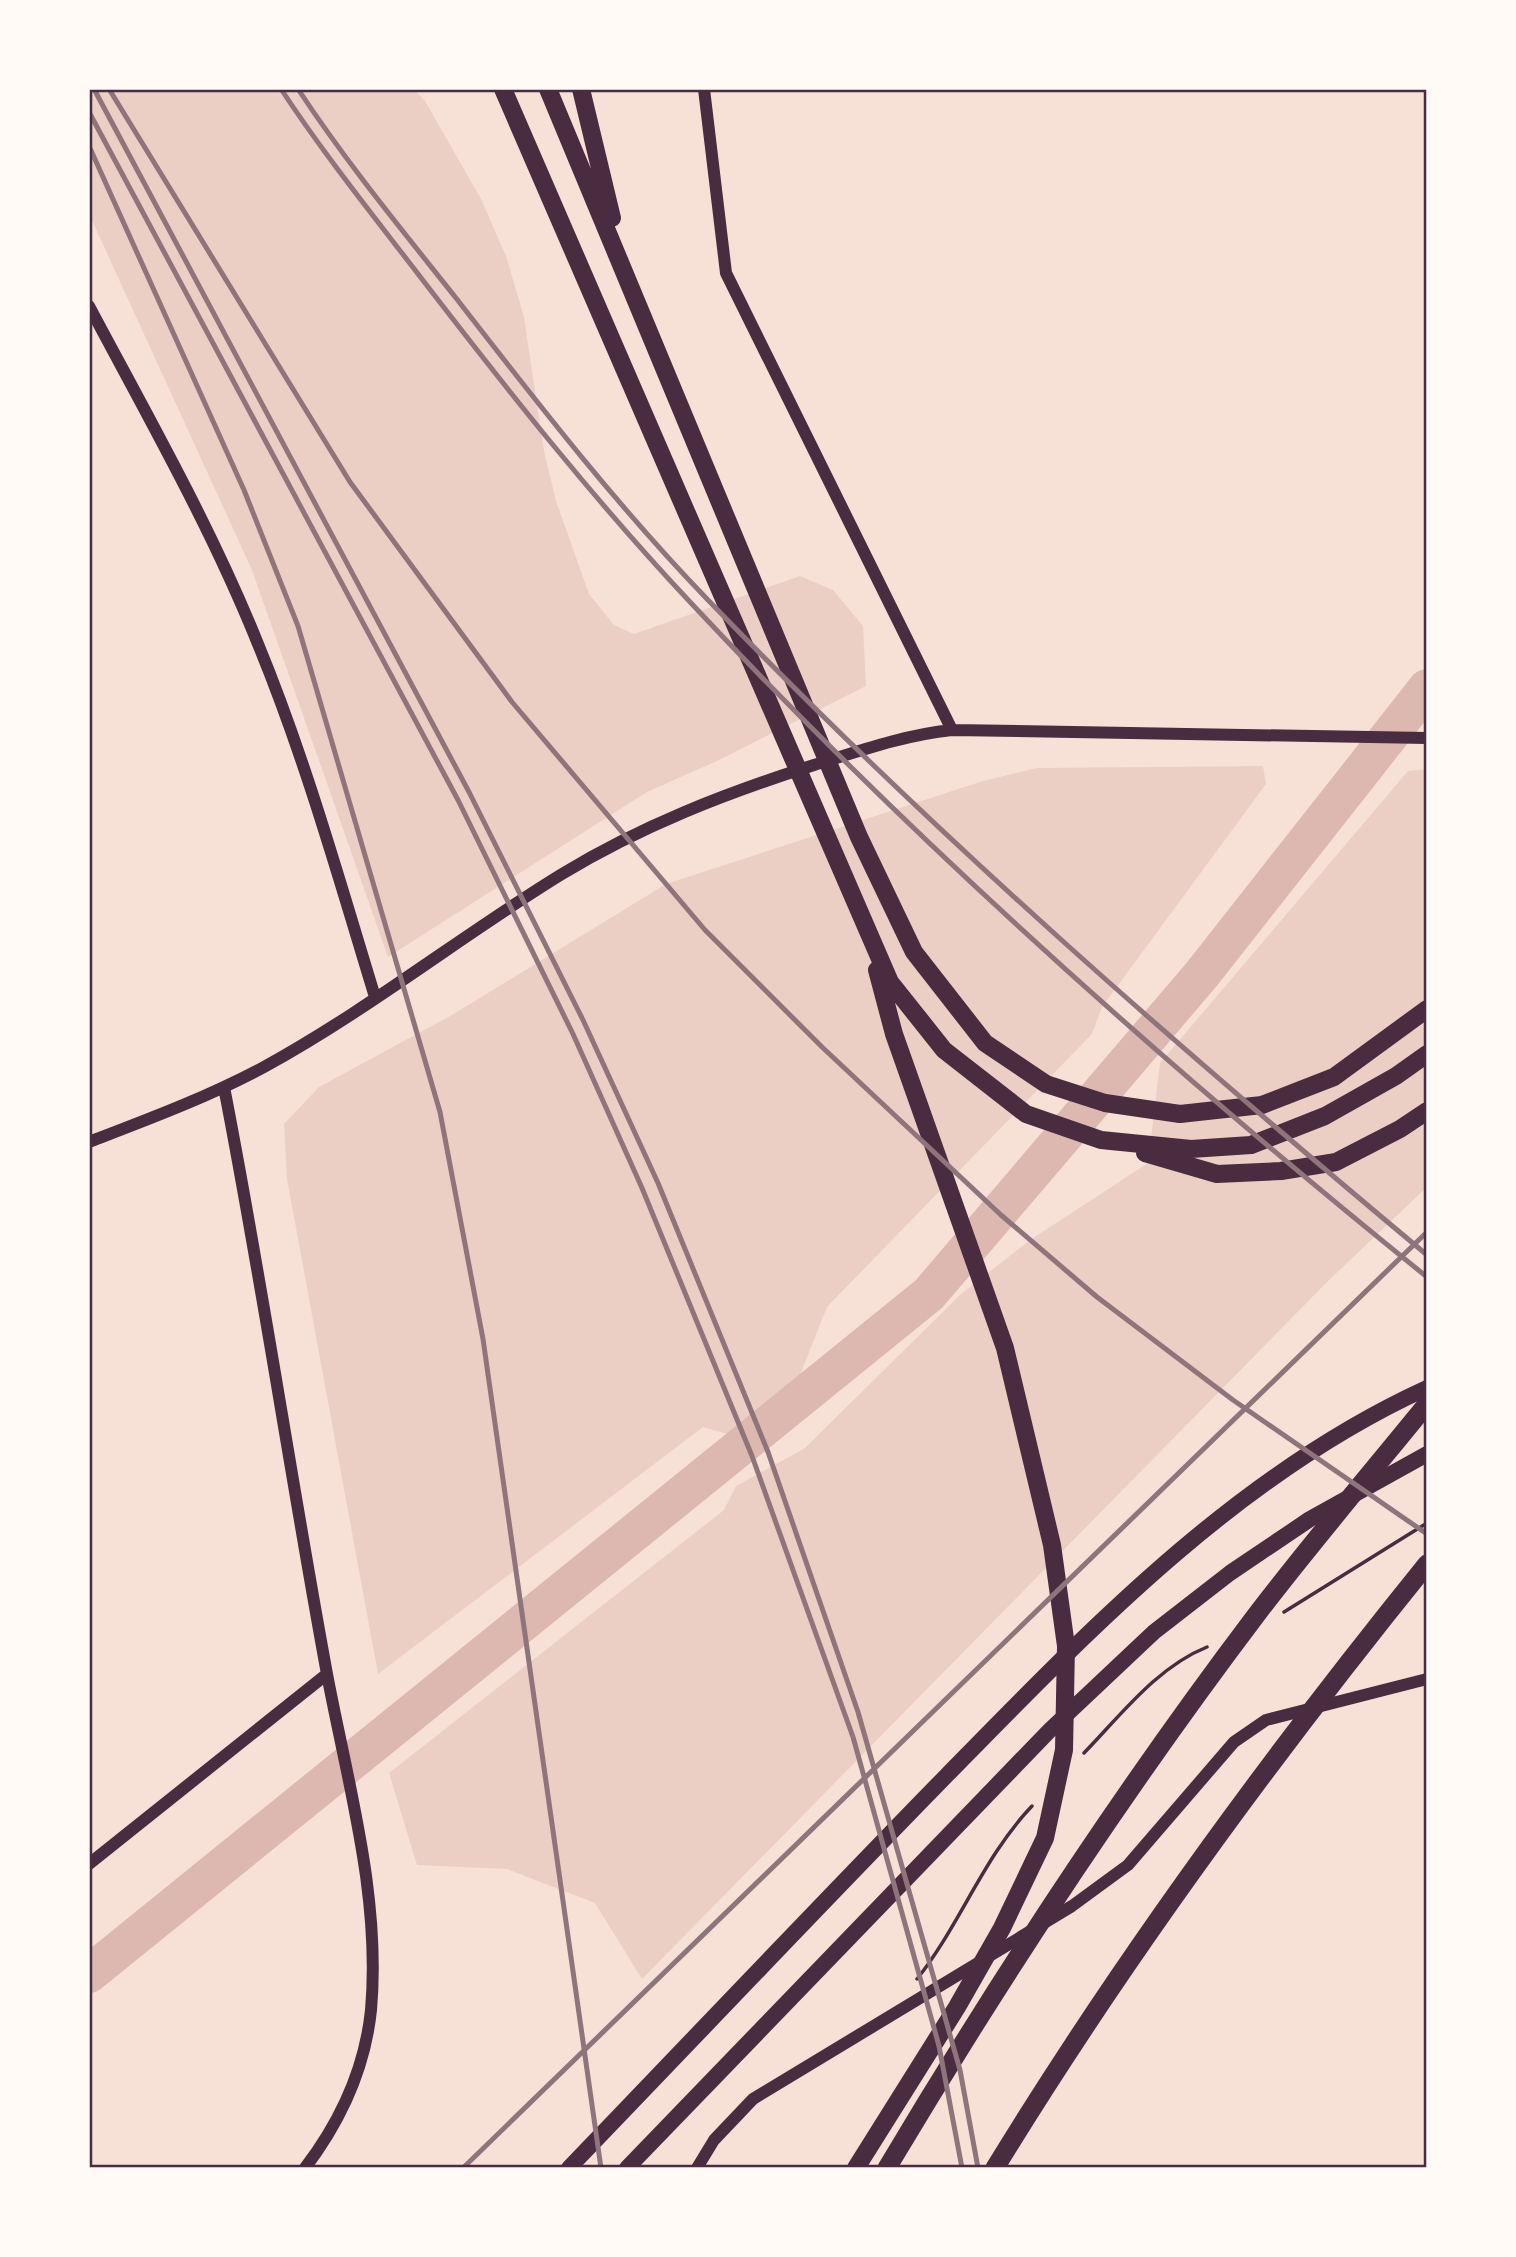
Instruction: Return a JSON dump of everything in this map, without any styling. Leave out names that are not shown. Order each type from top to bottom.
[{"type":"highway","points":[[503,89],[890,982],[944,1050],[1026,1114],[1101,1140],[1217,1174],[1281,1171],[1336,1162],[1400,1129],[1427,1111]]},
{"type":"highway","points":[[548,89],[864,848],[914,952],[985,1043],[1046,1084],[1105,1103],[1180,1114],[1262,1105],[1334,1077],[1427,1009]]},
{"type":"highway","points":[[581,89],[624,270]]},
{"type":"highway","points":[[856,2168],[957,2007],[1002,1928],[1045,1838],[1064,1750],[1066,1646],[1052,1545],[1005,1348],[894,1034],[863,920]]},
{"type":"highway","points":[[1101,1140],[1191,1149],[1251,1145],[1325,1116],[1396,1076],[1427,1054]]},
{"type":"highway","points":[[887,2168],[962,2042],[1094,1843],[1257,1614],[1427,1404]]},
{"type":"highway","points":[[995,2168],[1040,2095],[1160,1916],[1323,1692],[1427,1564]]},
{"type":"main road","points":[[569,2168],[856,1868],[1038,1683],[1128,1596],[1254,1492],[1290,1466],[1370,1417],[1427,1388]]},
{"type":"main road","points":[[627,2168],[1041,1740],[1154,1632],[1230,1573],[1310,1519],[1427,1454]]},
{"type":"street","points":[[704,89],[726,273],[952,730]]},
{"type":"street","points":[[89,306],[202,521],[257,640],[307,778],[375,997]]},
{"type":"street","points":[[89,1142],[224,1087],[297,1048],[562,874],[669,818],[743,788],[876,746],[925,733],[952,730],[1427,738]]},
{"type":"street","points":[[224,1087],[327,1674],[354,1805],[370,1920],[373,1978],[364,2047],[344,2106],[305,2168]]},
{"type":"street","points":[[89,1864],[327,1674]]},
{"type":"street","points":[[697,2168],[714,2140],[753,2099],[1072,1906],[1128,1865],[1234,1742],[1266,1720],[1427,1679]]},
{"type":"path","points":[[1283,1613],[1427,1522]]},
{"type":"path","points":[[1077,1759],[1153,1682],[1194,1652],[1216,1643]]},
{"type":"path","points":[[910,1987],[936,1955],[1011,1828],[1040,1798]]},
{"type":"shaded area","points":[[89,89],[414,89],[425,101],[481,199],[506,256],[524,317],[544,451],[556,501],[589,594],[614,625],[634,634],[800,576],[833,590],[863,626],[866,686],[719,760],[647,792],[388,957],[252,570],[89,214]]},
{"type":"shaded area","points":[[1263,766],[1266,784],[1102,1007],[1092,1034],[827,1307],[798,1380],[727,1434],[703,1427],[378,1674],[287,1179],[284,1124],[319,1087],[452,1015],[666,884],[983,781],[1037,768]]},
{"type":"shaded area","points":[[1427,769],[1427,1187],[1326,1283],[642,1979],[595,1903],[507,1869],[417,1865],[389,1773],[724,1510],[736,1486],[805,1448],[961,1294],[1030,1240],[1148,1163],[1160,1063],[1408,771]]},
{"type":"waterway","points":[[89,1974],[929,1294],[1202,974],[1427,688]]},
{"type":"railway","points":[[94,89],[469,792],[583,1020],[658,1183],[768,1452],[858,1712],[960,2070],[978,2168]]},
{"type":"railway","points":[[109,89],[350,482],[512,702],[705,930],[822,1047],[1001,1215],[1097,1297],[1233,1400],[1427,1534]]},
{"type":"railway","points":[[281,89],[351,187],[554,446],[656,565],[777,693],[955,868],[1047,953],[1235,1118],[1427,1277]]},
{"type":"railway","points":[[298,89],[335,143],[547,414],[641,528],[708,600],[880,772],[1058,937],[1241,1098],[1427,1255]]},
{"type":"railway","points":[[89,112],[458,800],[573,1034],[642,1188],[752,1456],[853,1737],[939,2046],[962,2168]]},
{"type":"railway","points":[[89,146],[244,490],[298,626],[440,1112],[483,1339],[601,2168]]},
{"type":"railway","points":[[463,2168],[1427,1232]]}]
